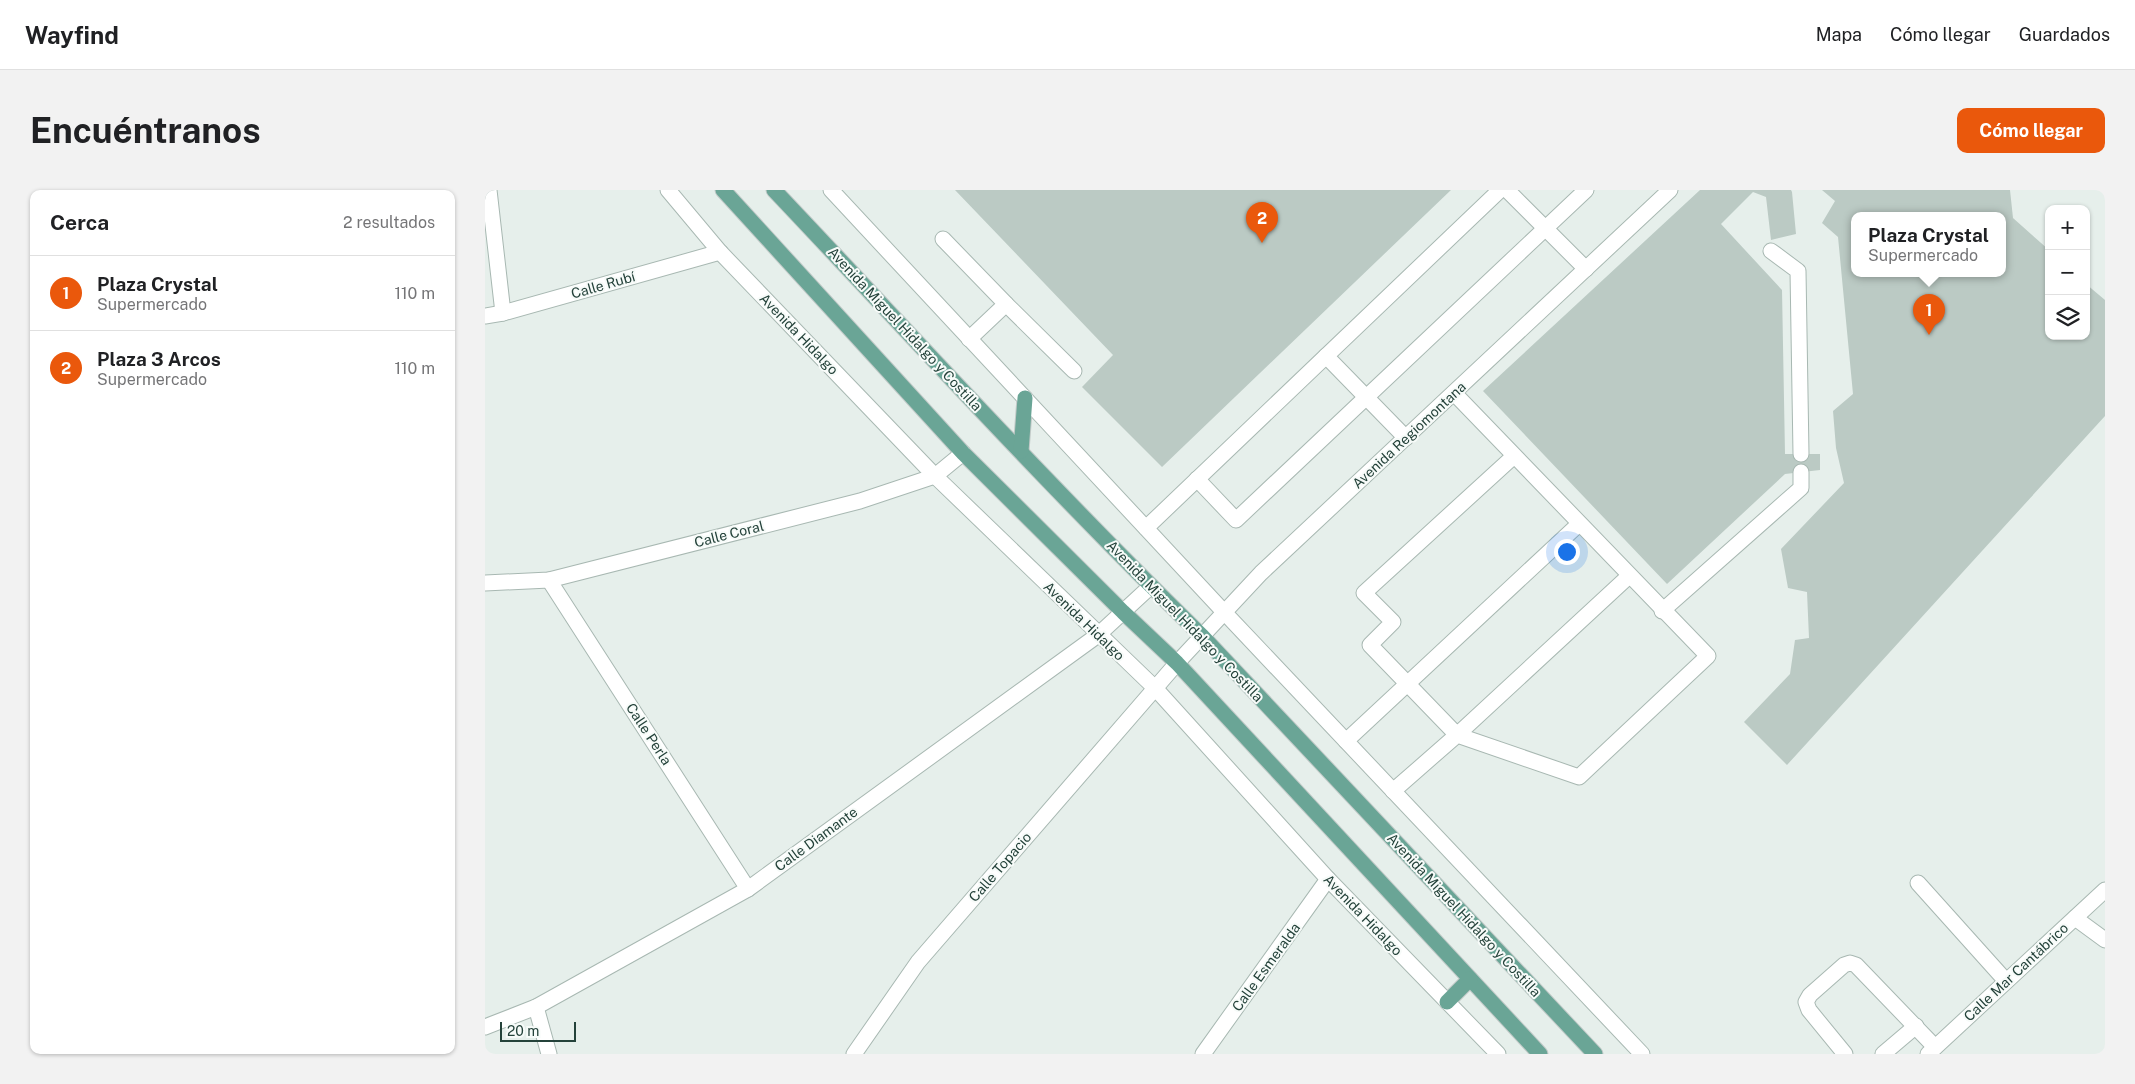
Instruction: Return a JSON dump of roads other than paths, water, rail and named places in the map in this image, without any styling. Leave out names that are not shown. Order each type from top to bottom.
[{"type":"main road","points":[[723,190],[963,453],[1177,663],[1540,1054]]},
{"type":"main road","name":"Avenida Miguel Hidalgo y Costilla","points":[[775,190],[1021,451],[1201,636],[1595,1054]]},
{"type":"main road","points":[[1021,451],[1025,398]]},
{"type":"main road","points":[[1447,1002],[1470,979]]},
{"type":"street","points":[[489,190],[503,313]]},
{"type":"street","name":"Avenida Hidalgo","points":[[668,190],[720,252],[935,476],[1155,688],[1329,879],[1498,1054]]},
{"type":"street","points":[[831,190],[1224,612],[1642,1054]]},
{"type":"street","points":[[1146,528],[1500,190]]},
{"type":"street","points":[[1507,190],[1586,269]]},
{"type":"street","points":[[1197,479],[1236,520],[1586,190]]},
{"type":"street","name":"Avenida Regiomontana","points":[[1155,688],[1261,573],[1670,190]]},
{"type":"street","points":[[943,239],[1074,371]]},
{"type":"street","points":[[1771,251],[1798,271],[1801,454]]},
{"type":"street","name":"Calle Rubí","points":[[485,316],[503,313],[720,252]]},
{"type":"street","points":[[969,339],[1006,304]]},
{"type":"street","points":[[1326,356],[1406,438]]},
{"type":"street","points":[[1454,393],[1662,611],[1708,656],[1579,777],[1457,735],[1370,645],[1393,622],[1364,594],[1514,456]]},
{"type":"street","name":"Calle Coral","points":[[485,584],[549,580],[860,501],[935,476],[963,453]]},
{"type":"street","points":[[1662,611],[1801,488],[1801,472]]},
{"type":"street","points":[[1346,741],[1579,524]]},
{"type":"street","points":[[1393,791],[1457,735],[1629,576]]},
{"type":"street","name":"Calle Perla","points":[[549,580],[748,888]]},
{"type":"street","name":"Calle Diamante","points":[[485,1027],[536,1007],[748,888],[1098,635],[1151,586]]},
{"type":"street","name":"Calle Topacio","points":[[854,1054],[918,962],[1155,688]]},
{"type":"street","name":"Calle Esmeralda","points":[[1203,1054],[1329,879]]},
{"type":"street","points":[[1918,883],[2006,981]]},
{"type":"street","name":"Calle Mar Cantábrico","points":[[1931,1050],[2105,890]]},
{"type":"street","points":[[2075,918],[2105,940]]},
{"type":"street","points":[[1845,1054],[1809,1010],[1806,1002],[1810,995],[1844,965],[1850,963],[1856,965],[1916,1026],[1931,1050]]},
{"type":"street","points":[[536,1007],[549,1054]]},
{"type":"street","points":[[1883,1054],[1916,1026]]},
{"type":"place","name":"Plaza 3 Arcos","points":[[1262,243]]},
{"type":"place","name":"Plaza Crystal","points":[[1929,335]]}]
